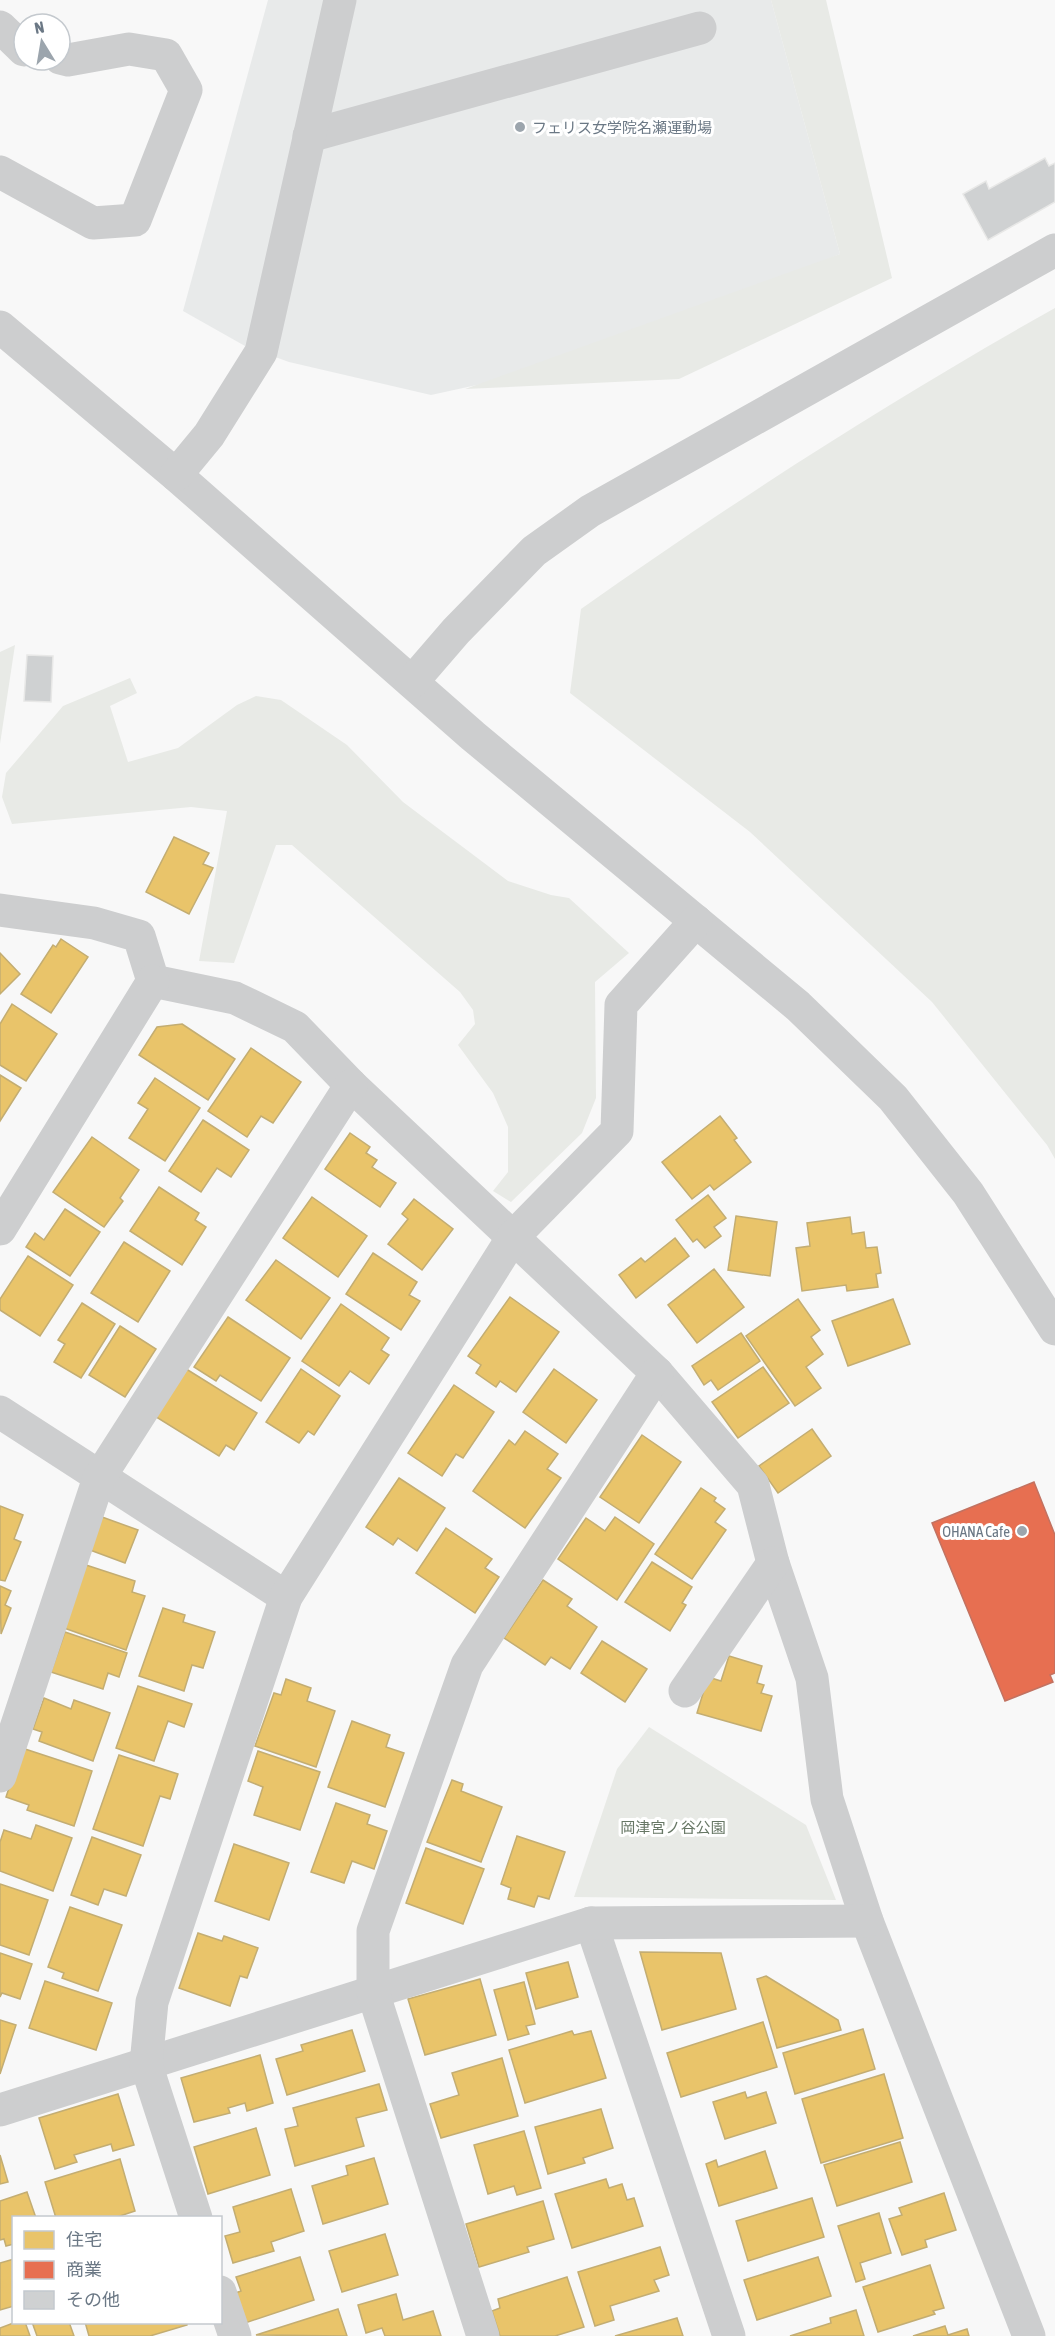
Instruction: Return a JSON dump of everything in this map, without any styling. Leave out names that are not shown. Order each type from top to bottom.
[{"type":"street","points":[[176,475],[209,435],[261,352],[340,0]]},
{"type":"street","points":[[0,27],[12,38]]},
{"type":"street","points":[[309,136],[700,28]]},
{"type":"street","points":[[0,172],[93,223],[135,220],[186,90],[166,55],[129,49],[72,59]]},
{"type":"street","points":[[412,682],[456,631],[534,551],[590,511],[1055,250]]},
{"type":"street","points":[[0,327],[176,475],[412,682],[798,1006],[893,1098],[968,1193],[1055,1329]]},
{"type":"street","points":[[0,910],[94,923],[139,936],[153,981],[0,1229]]},
{"type":"street","points":[[196,2216],[146,2064],[152,2002],[286,1597],[513,1238],[617,1131],[621,1005],[696,921]]},
{"type":"street","points":[[153,981],[235,998],[295,1027],[351,1085],[657,1373],[753,1485],[773,1563],[812,1678],[827,1799],[867,1921],[1029,2336]]},
{"type":"street","points":[[0,1776],[99,1478],[351,1085]]},
{"type":"street","points":[[483,2336],[373,1992],[373,1931],[467,1665],[657,1373]]},
{"type":"street","points":[[0,1412],[286,1597]]},
{"type":"street","points":[[685,1691],[773,1563]]},
{"type":"street","points":[[0,2110],[591,1923],[867,1921]]},
{"type":"street","points":[[591,1923],[729,2336]]},
{"type":"street","points":[[222,2298],[235,2336]]},
{"type":"shaded area","name":"フェリス女学院名瀬運動場","points":[[268,0],[771,0],[840,254],[583,362],[431,395],[289,362],[245,346],[183,311]]},
{"type":"green space","points":[[771,0],[826,0],[892,278],[679,379],[465,389],[840,254]]},
{"type":"green space","points":[[1055,308],[1055,1159],[1047,1145],[932,1002],[750,832],[570,693],[581,609],[814,452]]},
{"type":"green space","points":[[15,645],[0,744],[0,652]]},
{"type":"green space","points":[[130,678],[137,693],[110,706],[128,762],[178,748],[237,705],[256,696],[281,700],[347,745],[403,802],[508,881],[551,895],[569,898],[629,953],[595,982],[596,1098],[582,1133],[511,1202],[493,1191],[508,1172],[508,1127],[493,1093],[458,1045],[475,1024],[473,1010],[460,992],[292,845],[276,845],[234,963],[199,961],[227,811],[191,807],[12,824],[2,797],[6,773],[63,706]]},
{"type":"green space","name":"岡津宮ノ谷公園","points":[[649,1727],[806,1825],[836,1900],[574,1897],[617,1769]]},
{"type":"building: 住宅","points":[[174,837],[209,853],[203,864],[213,868],[189,914],[146,892]]},
{"type":"building: 住宅","points":[[61,939],[88,957],[51,1013],[21,994],[53,945],[56,947]]},
{"type":"building: 住宅","points":[[0,953],[20,974],[0,994]]},
{"type":"building: 住宅","points":[[12,1004],[57,1034],[26,1081],[0,1065],[0,1024]]},
{"type":"building: 住宅","points":[[182,1024],[235,1059],[208,1100],[139,1055],[157,1027]]},
{"type":"building: 住宅","points":[[251,1048],[301,1082],[273,1123],[261,1116],[247,1137],[208,1111]]},
{"type":"building: 住宅","points":[[0,1075],[21,1088],[0,1121]]},
{"type":"building: 住宅","points":[[155,1078],[200,1108],[165,1161],[129,1138],[148,1109],[138,1103]]},
{"type":"building: 住宅","points":[[720,1116],[737,1138],[734,1140],[751,1162],[714,1190],[710,1185],[692,1199],[662,1162]]},
{"type":"building: 住宅","points":[[203,1120],[249,1150],[231,1177],[217,1168],[201,1192],[169,1171]]},
{"type":"building: 住宅","points":[[350,1133],[370,1147],[366,1153],[377,1160],[372,1167],[396,1183],[380,1207],[325,1169]]},
{"type":"building: 住宅","points":[[92,1137],[139,1170],[120,1198],[123,1201],[104,1227],[53,1192]]},
{"type":"building: 住宅","points":[[159,1187],[199,1213],[195,1220],[206,1227],[182,1265],[130,1231]]},
{"type":"building: 住宅","points":[[708,1195],[726,1218],[714,1227],[721,1236],[705,1248],[697,1239],[693,1242],[676,1220]]},
{"type":"building: 住宅","points":[[312,1197],[367,1236],[338,1277],[283,1238]]},
{"type":"building: 住宅","points":[[414,1199],[453,1229],[422,1270],[388,1244],[408,1219],[402,1214]]},
{"type":"building: 住宅","points":[[65,1209],[100,1232],[70,1276],[26,1247],[35,1233],[44,1240]]},
{"type":"building: 住宅","points":[[736,1216],[777,1222],[770,1276],[728,1270]]},
{"type":"building: 住宅","points":[[850,1217],[852,1234],[864,1232],[866,1248],[877,1247],[881,1273],[876,1274],[878,1287],[847,1291],[846,1285],[802,1291],[796,1248],[810,1246],[807,1223]]},
{"type":"building: 住宅","points":[[675,1238],[689,1256],[636,1298],[619,1275],[641,1258],[645,1262]]},
{"type":"building: 住宅","points":[[124,1242],[170,1271],[138,1322],[91,1293]]},
{"type":"building: 住宅","points":[[373,1253],[417,1282],[409,1295],[420,1301],[401,1330],[346,1294]]},
{"type":"building: 住宅","points":[[28,1256],[73,1285],[40,1336],[0,1310],[0,1299]]},
{"type":"building: 住宅","points":[[276,1260],[330,1298],[301,1339],[246,1300]]},
{"type":"building: 住宅","points":[[714,1269],[744,1307],[697,1343],[668,1305]]},
{"type":"building: 住宅","points":[[510,1297],[559,1332],[516,1392],[500,1381],[496,1387],[476,1373],[481,1365],[468,1356]]},
{"type":"building: 住宅","points":[[798,1299],[820,1330],[811,1337],[823,1354],[806,1367],[821,1388],[795,1406],[746,1336]]},
{"type":"building: 住宅","points":[[893,1299],[910,1344],[848,1366],[832,1321]]},
{"type":"building: 住宅","points":[[82,1303],[115,1324],[81,1378],[54,1362],[65,1344],[58,1340]]},
{"type":"building: 住宅","points":[[341,1304],[389,1338],[381,1350],[389,1355],[369,1384],[350,1371],[339,1386],[302,1361]]},
{"type":"building: 住宅","points":[[228,1317],[290,1358],[261,1401],[220,1375],[216,1381],[194,1367]]},
{"type":"building: 住宅","points":[[120,1326],[156,1349],[125,1397],[89,1375]]},
{"type":"building: 住宅","points":[[741,1333],[760,1361],[718,1390],[711,1380],[704,1385],[692,1366]]},
{"type":"building: 住宅","points":[[183,1367],[257,1413],[234,1450],[226,1445],[219,1456],[153,1415]]},
{"type":"building: 住宅","points":[[763,1367],[789,1403],[738,1438],[712,1402]]},
{"type":"building: 住宅","points":[[301,1369],[340,1396],[314,1435],[308,1431],[299,1443],[266,1422]]},
{"type":"building: 住宅","points":[[554,1369],[597,1400],[566,1443],[523,1412]]},
{"type":"building: 住宅","points":[[454,1385],[494,1412],[463,1458],[456,1454],[442,1476],[408,1453]]},
{"type":"building: 住宅","points":[[812,1429],[831,1456],[778,1493],[759,1466]]},
{"type":"building: 住宅","points":[[525,1431],[558,1454],[547,1469],[561,1478],[525,1528],[473,1491],[509,1440],[515,1445]]},
{"type":"building: 住宅","points":[[642,1435],[681,1462],[639,1523],[600,1497]]},
{"type":"building: 住宅","points":[[399,1478],[445,1508],[417,1551],[398,1538],[393,1545],[366,1527]]},
{"type":"building: 住宅","points":[[701,1488],[716,1498],[714,1501],[725,1509],[715,1522],[726,1530],[692,1579],[655,1554]]},
{"type":"building: 住宅","points":[[0,1506],[23,1515],[14,1539],[21,1542],[5,1581],[0,1580]]},
{"type":"building: 住宅","points":[[102,1517],[138,1530],[125,1563],[90,1550]]},
{"type":"building: 住宅","points":[[615,1517],[654,1544],[617,1600],[558,1559],[586,1518],[605,1531]]},
{"type":"building: 住宅","points":[[446,1528],[492,1559],[485,1568],[499,1577],[475,1613],[416,1573]]},
{"type":"building: 住宅","points":[[652,1562],[692,1587],[682,1603],[686,1605],[670,1631],[625,1602]]},
{"type":"building: 住宅","points":[[86,1565],[135,1581],[132,1592],[145,1596],[126,1650],[64,1628]]},
{"type":"building: 住宅","points":[[543,1580],[572,1599],[567,1606],[597,1627],[570,1669],[551,1657],[545,1665],[504,1638]]},
{"type":"building: 住宅","points":[[0,1586],[11,1591],[5,1605],[11,1608],[1,1634]]},
{"type":"building: 住宅","points":[[163,1608],[185,1615],[183,1622],[215,1632],[203,1668],[192,1665],[184,1691],[139,1676]]},
{"type":"building: 住宅","points":[[65,1632],[127,1653],[119,1677],[108,1673],[103,1689],[51,1672]]},
{"type":"building: 住宅","points":[[602,1641],[647,1669],[625,1702],[581,1673]]},
{"type":"building: 住宅","points":[[729,1656],[762,1666],[757,1683],[764,1685],[761,1693],[772,1696],[761,1731],[697,1713],[708,1677],[721,1681]]},
{"type":"building: 住宅","points":[[286,1679],[311,1688],[307,1701],[335,1711],[316,1767],[255,1746],[274,1693],[281,1695]]},
{"type":"building: 住宅","points":[[138,1686],[192,1704],[184,1727],[168,1721],[154,1761],[116,1748]]},
{"type":"building: 住宅","points":[[44,1698],[71,1709],[74,1700],[110,1713],[93,1761],[39,1741],[42,1732],[33,1729]]},
{"type":"building: 住宅","points":[[352,1721],[390,1735],[386,1747],[404,1753],[385,1807],[328,1787]]},
{"type":"building: 住宅","points":[[22,1748],[92,1771],[74,1826],[27,1810],[29,1805],[6,1797]]},
{"type":"building: 住宅","points":[[258,1751],[320,1772],[300,1830],[254,1815],[263,1787],[248,1781]]},
{"type":"building: 住宅","points":[[119,1755],[178,1774],[170,1799],[160,1796],[143,1846],[93,1829]]},
{"type":"building: 住宅","points":[[452,1780],[463,1784],[461,1791],[502,1807],[481,1862],[427,1842]]},
{"type":"building: 住宅","points":[[336,1803],[370,1815],[367,1824],[387,1831],[374,1869],[352,1861],[344,1883],[311,1872]]},
{"type":"building: 住宅","points":[[36,1825],[72,1838],[53,1891],[0,1871],[0,1842],[4,1830],[31,1839]]},
{"type":"building: 住宅","points":[[517,1836],[565,1852],[549,1899],[538,1896],[534,1907],[508,1899],[511,1888],[501,1884]]},
{"type":"building: 住宅","points":[[92,1837],[141,1855],[126,1896],[104,1889],[98,1905],[71,1895]]},
{"type":"building: 住宅","points":[[234,1844],[289,1863],[269,1920],[215,1901]]},
{"type":"building: 住宅","points":[[426,1848],[484,1869],[463,1924],[406,1903]]},
{"type":"building: 住宅","points":[[0,1884],[48,1900],[29,1955],[0,1945]]},
{"type":"building: 住宅","points":[[70,1907],[122,1925],[98,1991],[62,1978],[64,1973],[48,1967]]},
{"type":"building: 住宅","points":[[198,1933],[222,1941],[224,1936],[258,1948],[247,1978],[240,1976],[230,2006],[179,1988]]},
{"type":"building: 住宅","points":[[640,1952],[721,1953],[736,2009],[662,2030]]},
{"type":"building: 住宅","points":[[0,1953],[32,1964],[20,1999],[2,1993],[0,1997]]},
{"type":"building: 住宅","points":[[568,1962],[578,1997],[536,2009],[526,1973]]},
{"type":"building: 住宅","points":[[766,1976],[838,2020],[841,2030],[777,2048],[757,1979]]},
{"type":"building: 住宅","points":[[480,1979],[496,2035],[425,2055],[408,1999]]},
{"type":"building: 住宅","points":[[45,1981],[112,2003],[96,2050],[29,2028]]},
{"type":"building: 住宅","points":[[524,1982],[535,2024],[526,2026],[529,2034],[508,2040],[494,1990]]},
{"type":"building: 住宅","points":[[0,2020],[16,2025],[0,2074]]},
{"type":"building: 住宅","points":[[763,2022],[777,2067],[681,2097],[667,2053]]},
{"type":"building: 住宅","points":[[863,2029],[875,2069],[795,2094],[783,2053]]},
{"type":"building: 住宅","points":[[352,2030],[365,2071],[287,2095],[276,2059],[303,2051],[301,2045]]},
{"type":"building: 住宅","points":[[572,2031],[574,2035],[591,2031],[606,2078],[525,2103],[509,2050]]},
{"type":"building: 住宅","points":[[260,2055],[273,2103],[247,2111],[245,2103],[228,2108],[230,2113],[194,2122],[181,2078]]},
{"type":"building: 住宅","points":[[502,2058],[518,2116],[441,2138],[430,2104],[459,2095],[452,2073]]},
{"type":"building: 住宅","points":[[884,2074],[903,2138],[821,2163],[802,2099]]},
{"type":"building: 住宅","points":[[379,2084],[387,2110],[356,2118],[364,2146],[295,2166],[285,2129],[298,2126],[293,2108]]},
{"type":"building: 住宅","points":[[745,2092],[747,2098],[766,2092],[776,2123],[725,2139],[713,2102]]},
{"type":"building: 住宅","points":[[118,2094],[134,2145],[113,2151],[111,2144],[74,2155],[77,2162],[55,2169],[39,2118]]},
{"type":"building: 住宅","points":[[601,2109],[613,2148],[583,2158],[585,2163],[548,2174],[535,2127]]},
{"type":"building: 住宅","points":[[256,2128],[270,2175],[208,2194],[194,2147]]},
{"type":"building: 住宅","points":[[524,2131],[541,2188],[517,2195],[514,2186],[488,2194],[474,2145]]},
{"type":"building: 住宅","points":[[900,2142],[912,2182],[837,2206],[824,2165]]},
{"type":"building: 住宅","points":[[765,2151],[777,2188],[719,2206],[706,2164],[716,2160],[718,2167]]},
{"type":"building: 住宅","points":[[0,2155],[8,2182],[0,2184]]},
{"type":"building: 住宅","points":[[374,2158],[388,2204],[323,2224],[312,2186],[348,2175],[346,2166]]},
{"type":"building: 住宅","points":[[120,2159],[135,2211],[120,2216],[55,2216],[45,2182]]},
{"type":"building: 住宅","points":[[606,2179],[609,2188],[622,2184],[627,2200],[634,2198],[643,2226],[572,2248],[555,2194]]},
{"type":"building: 住宅","points":[[291,2189],[304,2231],[271,2242],[274,2251],[233,2263],[225,2236],[240,2232],[233,2207]]},
{"type":"building: 住宅","points":[[27,2192],[35,2216],[12,2216],[12,2244],[6,2246],[4,2239],[0,2240],[0,2201]]},
{"type":"building: 住宅","points":[[944,2193],[956,2230],[925,2240],[927,2247],[902,2255],[889,2219],[902,2215],[899,2208]]},
{"type":"building: 住宅","points":[[812,2198],[824,2237],[748,2261],[736,2221]]},
{"type":"building: 住宅","points":[[543,2201],[554,2239],[527,2247],[529,2252],[479,2267],[466,2224]]},
{"type":"building: 住宅","points":[[879,2213],[891,2253],[860,2263],[865,2279],[856,2282],[838,2226]]},
{"type":"building: 住宅","points":[[385,2234],[398,2275],[342,2292],[329,2251]]},
{"type":"building: 住宅","points":[[660,2247],[669,2275],[654,2280],[659,2291],[610,2306],[614,2320],[595,2326],[578,2272]]},
{"type":"building: 住宅","points":[[300,2257],[314,2300],[239,2325],[230,2295],[241,2291],[236,2277]]},
{"type":"building: 住宅","points":[[818,2257],[831,2296],[757,2320],[744,2280]]},
{"type":"building: 住宅","points":[[12,2260],[12,2307],[0,2310],[0,2263]]},
{"type":"building: 住宅","points":[[930,2265],[944,2308],[933,2311],[935,2314],[878,2332],[863,2287]]},
{"type":"building: 住宅","points":[[567,2277],[584,2327],[555,2336],[500,2336],[492,2311],[500,2308],[498,2299]]},
{"type":"building: 住宅","points":[[396,2294],[403,2320],[433,2311],[441,2336],[385,2336],[382,2328],[366,2333],[358,2305]]},
{"type":"building: 住宅","points":[[338,2309],[347,2336],[256,2335]]},
{"type":"building: 住宅","points":[[856,2310],[864,2336],[790,2336],[831,2323],[830,2318]]},
{"type":"building: 住宅","points":[[677,2318],[683,2336],[615,2336]]},
{"type":"building: 住宅","points":[[12,2324],[26,2324],[30,2336],[0,2336],[0,2328]]},
{"type":"building: 住宅","points":[[33,2324],[70,2324],[74,2336],[37,2336]]},
{"type":"building: 住宅","points":[[86,2324],[187,2324],[150,2336],[89,2336]]},
{"type":"building: 住宅","points":[[945,2326],[948,2335],[967,2329],[969,2336],[913,2336]]},
{"type":"building: 商業","points":[[1034,1482],[1055,1535],[1055,1673],[1050,1675],[1053,1682],[1005,1701],[932,1523]]},
{"type":"building: その他","points":[[1045,158],[1049,166],[1055,163],[1055,202],[988,240],[963,194],[986,181],[989,189]]},
{"type":"building: その他","points":[[27,655],[53,656],[51,702],[24,701]]},
{"type":"place","name":"フェリス女学院名瀬運動場","points":[[520,127]]},
{"type":"place","name":"OHANA Cafe","points":[[1022,1531]]}]
